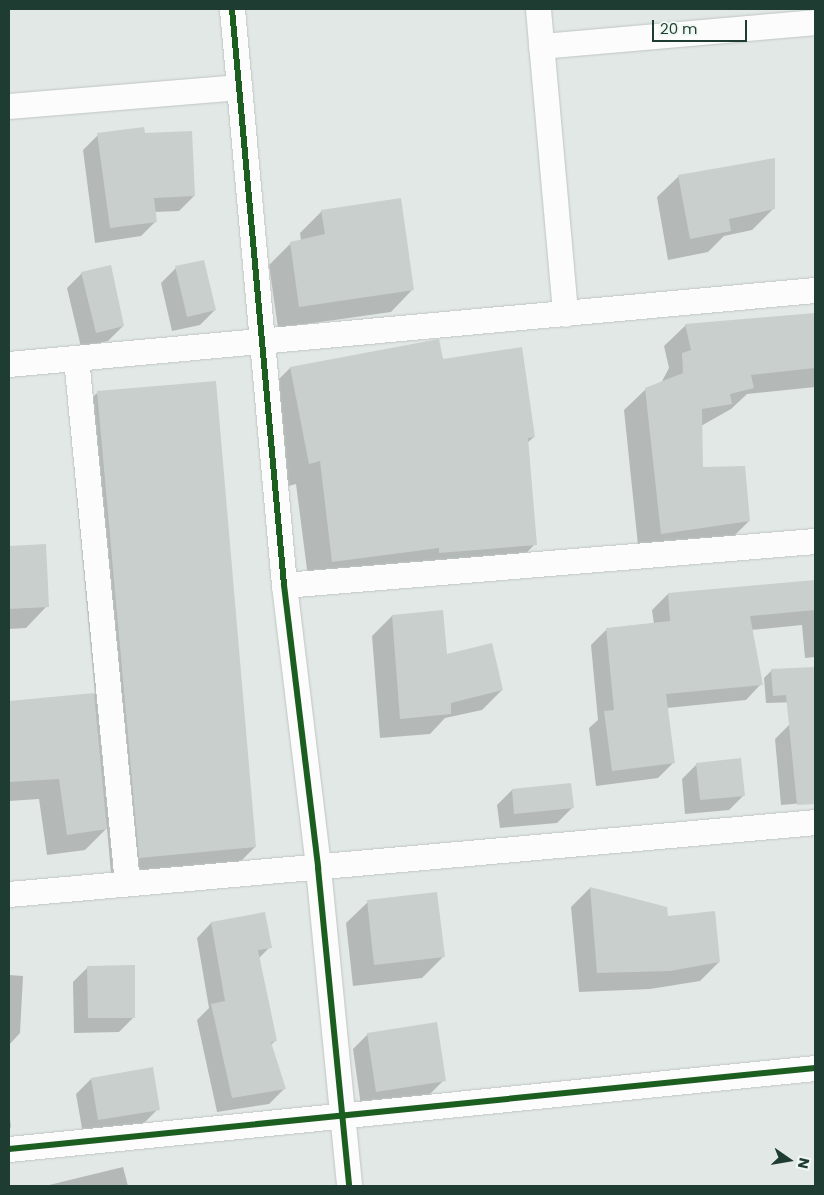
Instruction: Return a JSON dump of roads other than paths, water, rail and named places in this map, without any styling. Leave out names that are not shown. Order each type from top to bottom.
[{"type":"street","points":[[232,9],[260,338],[284,585],[318,868],[349,1186]]},
{"type":"street","points":[[538,9],[565,314]]},
{"type":"street","points":[[540,46],[815,22]]},
{"type":"street","points":[[9,106],[238,88]]},
{"type":"street","points":[[9,364],[260,338],[565,314],[815,290]]},
{"type":"street","points":[[76,358],[127,883]]},
{"type":"street","points":[[284,585],[815,541]]},
{"type":"street","points":[[9,894],[318,868],[815,822]]},
{"type":"street","points":[[9,1149],[342,1114],[815,1068]]}]
